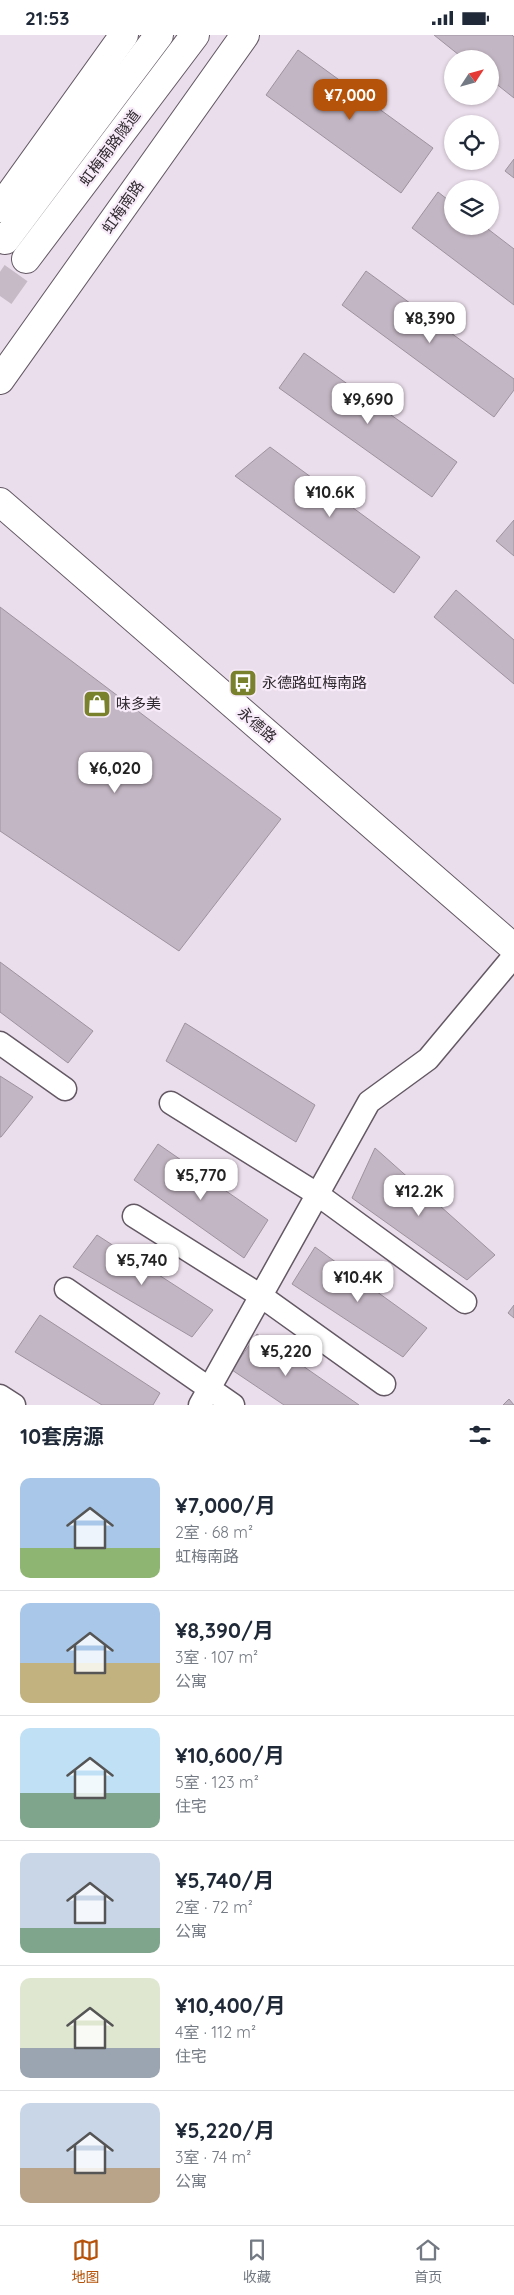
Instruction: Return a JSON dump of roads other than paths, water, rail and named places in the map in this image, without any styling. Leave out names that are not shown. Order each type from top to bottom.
[{"type":"main road","points":[[0,207],[124,35]]},
{"type":"main road","name":"虹梅南路隧道","points":[[5,240],[159,35]]},
{"type":"main road","name":"虹梅南路隧道","points":[[26,259],[195,35]]},
{"type":"main road","name":"虹梅南路","points":[[0,380],[245,35]]},
{"type":"main road","name":"永德路","points":[[0,502],[514,948]]},
{"type":"street","points":[[205,1397],[369,1102],[428,1059],[514,956]]},
{"type":"street","points":[[0,1043],[65,1089]]},
{"type":"street","points":[[171,1103],[317,1194],[465,1303]]},
{"type":"street","points":[[134,1216],[261,1296],[384,1384]]},
{"type":"street","points":[[66,1289],[205,1397],[233,1405]]},
{"type":"street","points":[[0,1396],[14,1405]]},
{"type":"tunnel","points":[[0,296],[26,259]]},
{"type":"place","name":"永德路虹梅南路","points":[[243,683]]},
{"type":"place","name":"味多美","points":[[97,704]]}]
